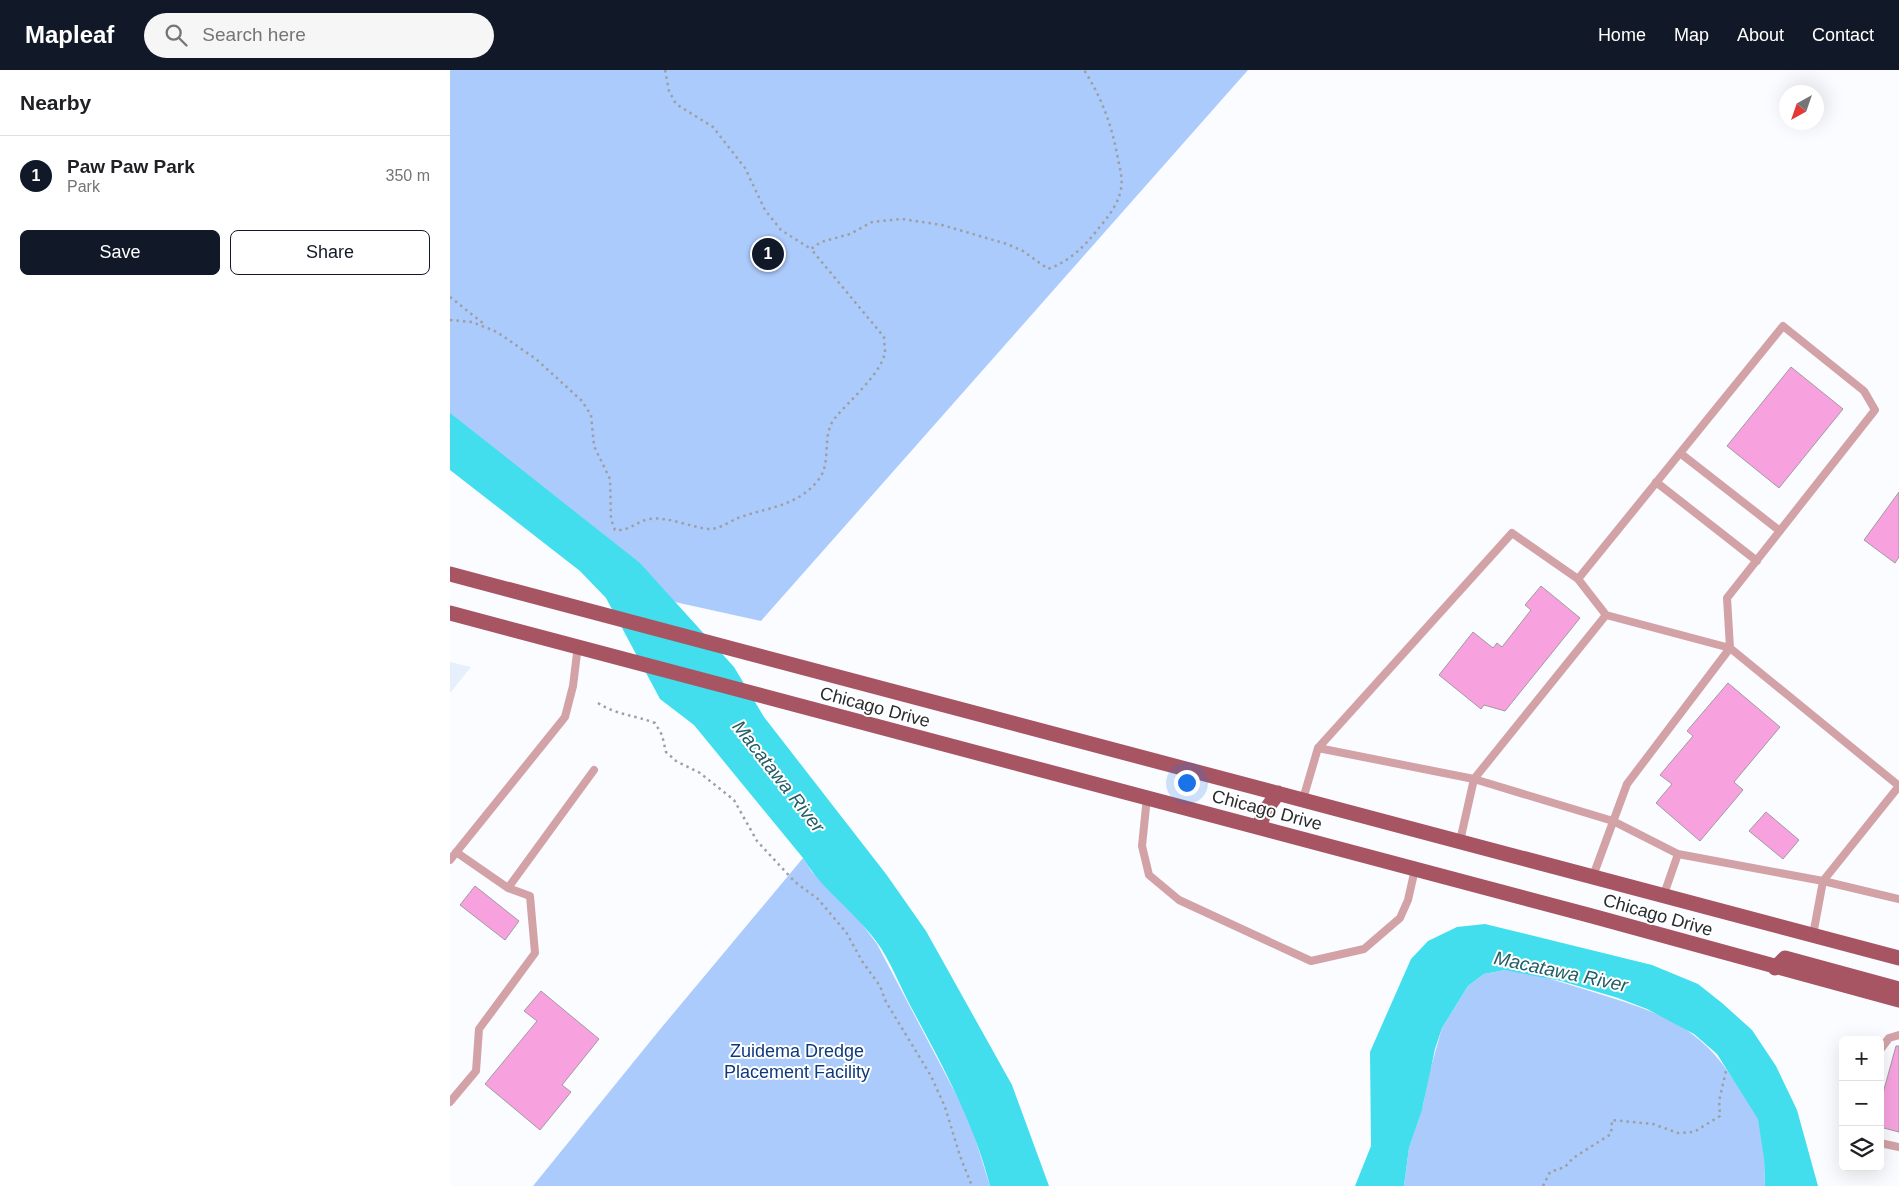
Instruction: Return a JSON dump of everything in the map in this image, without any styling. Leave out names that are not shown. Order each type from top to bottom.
[{"type":"main road","name":"Chicago Drive","points":[[450,574],[745,650],[1593,876],[1663,897],[1899,958]]},
{"type":"main road","name":"Chicago Drive","points":[[450,613],[769,699],[1147,797],[1899,1000]]},
{"type":"main road","points":[[1259,827],[1265,811],[1278,792]]},
{"type":"main road","points":[[1775,968],[1785,958],[1899,989]]},
{"type":"lane","points":[[1578,579],[1782,326],[1864,391],[1874,410],[1728,598],[1730,648],[1627,784],[1593,876]]},
{"type":"lane","points":[[1680,453],[1780,531]]},
{"type":"lane","points":[[1656,482],[1756,561]]},
{"type":"lane","points":[[1303,799],[1318,748],[1512,533],[1578,579],[1606,615],[1730,648],[1899,786],[1824,881],[1813,935]]},
{"type":"lane","points":[[1460,841],[1474,779],[1606,615]]},
{"type":"lane","points":[[450,860],[565,716],[573,686],[578,646]]},
{"type":"lane","points":[[1318,748],[1474,779],[1614,821],[1678,854],[1824,881],[1899,899]]},
{"type":"lane","points":[[508,888],[594,770]]},
{"type":"lane","points":[[1147,797],[1142,846],[1149,875],[1179,900],[1311,962],[1364,950],[1400,918],[1408,900],[1415,869]]},
{"type":"lane","points":[[450,1102],[476,1071],[479,1029],[535,953],[530,896],[508,888],[456,852]]},
{"type":"lane","points":[[1663,897],[1678,854]]},
{"type":"lane","points":[[1884,1045],[1889,1038],[1899,1035]]},
{"type":"lane","points":[[1884,1144],[1899,1147]]},
{"type":"path","points":[[450,298],[486,326],[536,360],[582,401],[591,414],[594,446],[607,468],[610,479],[611,519],[615,530],[625,530],[650,519],[712,529],[738,518],[782,506],[795,499],[819,479],[825,465],[826,447],[834,419],[856,397],[881,363],[885,352],[884,337],[810,249],[781,230],[765,210],[744,168],[713,127],[676,104],[669,91],[665,70]]},
{"type":"path","points":[[810,249],[821,242],[850,234],[872,222],[902,219],[942,225],[966,234],[1006,244],[1023,251],[1048,269],[1070,259],[1092,238],[1109,217],[1121,190],[1122,175],[1107,115],[1097,90],[1084,70]]},
{"type":"path","points":[[450,320],[472,322],[486,326]]},
{"type":"path","points":[[598,703],[624,716],[638,717],[655,722],[662,735],[666,752],[676,761],[700,773],[734,800],[757,841],[795,882],[818,899],[846,932],[862,961],[880,986],[889,1007],[931,1076],[945,1107],[960,1156],[972,1186]]},
{"type":"path","points":[[1543,1186],[1550,1172],[1565,1167],[1574,1158],[1612,1134],[1612,1120],[1653,1124],[1678,1133],[1694,1132],[1714,1120],[1720,1116],[1719,1100],[1726,1072]]},
{"type":"shaded area","points":[[450,662],[471,667],[450,693]]},
{"type":"green space","points":[[450,70],[1248,70],[761,621],[634,593],[450,438]]},
{"type":"green space","name":"Zuidema Dredge Placement Facility","points":[[803,858],[811,871],[856,916],[877,944],[969,1119],[990,1186],[533,1186],[657,1033]]},
{"type":"green space","points":[[1505,970],[1528,973],[1550,979],[1641,1008],[1679,1025],[1696,1037],[1727,1070],[1758,1118],[1763,1143],[1765,1186],[1404,1186],[1409,1148],[1423,1106],[1429,1074],[1442,1028],[1468,986],[1484,974]]},
{"type":"water","name":"Macatawa River","points":[[450,413],[640,563],[734,667],[764,717],[886,874],[926,931],[1012,1085],[1049,1186],[990,1186],[975,1139],[956,1093],[881,948],[858,920],[819,880],[694,725],[660,699],[606,598],[580,571],[450,470]]},
{"type":"water","name":"Macatawa River","points":[[1485,924],[1652,965],[1698,984],[1752,1030],[1776,1066],[1797,1110],[1818,1186],[1765,1186],[1764,1159],[1758,1119],[1717,1054],[1694,1034],[1647,1009],[1618,998],[1561,981],[1505,970],[1484,974],[1468,986],[1442,1028],[1435,1049],[1422,1110],[1409,1148],[1404,1186],[1355,1186],[1371,1146],[1370,1052],[1411,959],[1428,941],[1457,927]]},
{"type":"building","points":[[1791,367],[1843,409],[1779,488],[1727,446]]},
{"type":"building","points":[[1899,492],[1899,557],[1895,563],[1864,540]]},
{"type":"building","points":[[1541,586],[1580,618],[1505,711],[1484,705],[1481,709],[1439,675],[1473,632],[1493,648],[1497,643],[1502,647],[1531,610],[1525,605]]},
{"type":"building","points":[[1728,683],[1780,727],[1734,782],[1743,790],[1700,841],[1656,803],[1672,784],[1660,775],[1693,736],[1687,731]]},
{"type":"building","points":[[1766,812],[1799,840],[1783,859],[1749,831]]},
{"type":"building","points":[[475,886],[519,921],[505,940],[460,905]]},
{"type":"building","points":[[541,991],[599,1039],[562,1085],[571,1092],[540,1130],[485,1084],[537,1021],[524,1011]]},
{"type":"building","points":[[1896,1046],[1899,1046],[1899,1132],[1884,1128],[1884,1090]]},
{"type":"place","name":"Paw Paw Park","points":[[768,254]]}]
